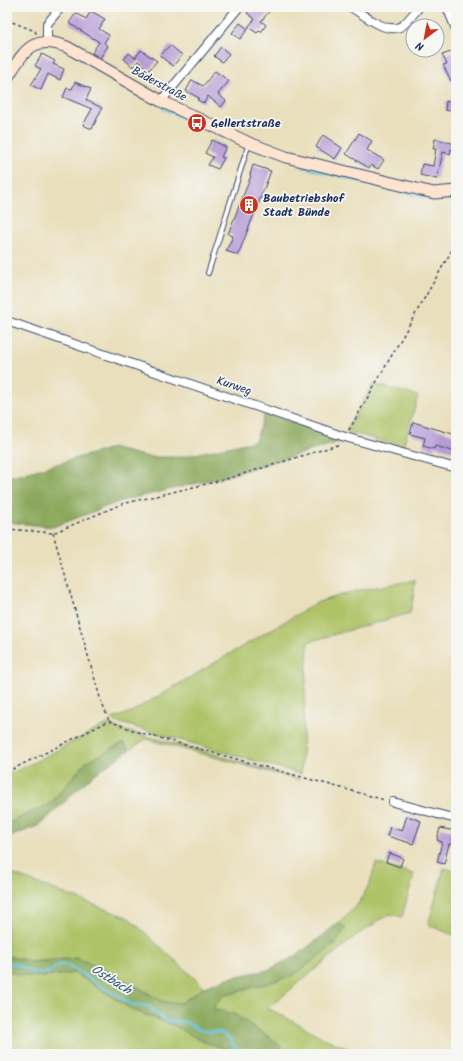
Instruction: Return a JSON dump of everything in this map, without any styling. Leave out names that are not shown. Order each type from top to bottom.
[{"type":"street","points":[[7,78],[24,53],[32,46],[43,42],[47,24],[61,7]]},
{"type":"street","points":[[161,101],[239,7]]},
{"type":"street","points":[[351,7],[383,27],[393,29],[402,26],[419,7]]},
{"type":"street","points":[[447,7],[456,29]]},
{"type":"street","name":"Bäderstraße","points":[[43,42],[56,43],[67,47],[161,101],[249,143],[286,157],[413,189],[434,192],[456,191]]},
{"type":"street","name":"Kurweg","points":[[7,321],[343,441],[456,468]]},
{"type":"street","points":[[393,802],[456,819]]},
{"type":"lane","points":[[208,273],[249,143]]},
{"type":"path","points":[[7,20],[35,31],[43,42]]},
{"type":"path","points":[[7,529],[54,532],[122,504],[223,480],[343,441],[456,243]]},
{"type":"path","points":[[54,532],[101,700],[109,721]]},
{"type":"path","points":[[7,772],[109,721],[138,732],[393,802]]},
{"type":"green space","points":[[373,384],[418,396],[403,447],[346,431]]},
{"type":"green space","points":[[265,413],[346,440],[223,477],[121,501],[53,527],[7,522],[7,476],[15,476],[112,448],[148,457],[181,457],[255,441]]},
{"type":"green space","points":[[415,580],[410,613],[308,642],[301,774],[113,721],[112,719],[131,712],[318,602],[355,591]]},
{"type":"green space","points":[[109,724],[123,730],[211,753],[300,780],[146,739],[129,750],[124,743],[86,762],[51,803],[7,824],[7,775]]},
{"type":"green space","points":[[123,743],[129,750],[92,776],[40,825],[7,838],[7,824],[51,803],[86,762]]},
{"type":"green space","points":[[376,863],[414,874],[402,917],[389,914],[357,935],[268,1008],[324,1038],[361,1054],[287,1054],[275,1041],[234,1014],[212,1009],[222,996],[294,975],[346,928],[338,923],[358,904],[369,885]]},
{"type":"green space","points":[[444,868],[455,871],[456,869],[456,936],[428,925]]},
{"type":"green space","points":[[7,872],[129,918],[204,987],[181,1003],[164,1002],[119,977],[77,958],[33,962],[7,956]]},
{"type":"green space","points":[[338,923],[346,928],[335,944],[294,975],[222,996],[213,1009],[234,1014],[275,1041],[287,1054],[232,1054],[228,1049],[204,1042],[175,1026],[133,1010],[75,973],[49,976],[24,976],[7,971],[7,956],[33,962],[77,958],[119,977],[164,1002],[181,1003],[204,987],[228,978],[268,970],[299,954]]},
{"type":"green space","points":[[7,971],[24,976],[49,976],[75,973],[133,1010],[175,1026],[204,1042],[228,1049],[232,1054],[7,1054]]},
{"type":"building","points":[[252,7],[273,7],[261,21],[266,25],[261,32],[260,30],[257,33],[248,27],[255,19],[247,13]]},
{"type":"building","points":[[91,11],[105,19],[99,29],[109,35],[104,43],[108,46],[100,58],[92,53],[99,42],[69,23],[76,13],[86,19]]},
{"type":"building","points":[[240,23],[248,29],[240,39],[232,33]]},
{"type":"building","points":[[170,45],[182,55],[173,66],[160,56]]},
{"type":"building","points":[[221,47],[229,54],[222,62],[214,56]]},
{"type":"building","points":[[141,50],[157,61],[149,70],[138,61],[133,67],[124,59],[129,53],[135,58]]},
{"type":"building","points":[[454,51],[456,56],[456,79],[451,81],[443,65],[447,64],[444,58],[445,58],[445,54]]},
{"type":"building","points":[[42,54],[55,61],[53,64],[64,69],[60,80],[48,74],[41,90],[31,85],[41,69],[35,66]]},
{"type":"building","points":[[215,71],[229,81],[218,94],[226,101],[221,107],[208,96],[204,103],[197,100],[199,98],[186,91],[192,80],[203,86]]},
{"type":"building","points":[[75,82],[91,89],[86,100],[102,108],[92,129],[83,125],[92,109],[63,97],[67,88],[72,89]]},
{"type":"building","points":[[446,101],[456,104],[456,112],[445,110]]},
{"type":"building","points":[[359,133],[372,141],[367,150],[384,160],[378,169],[371,165],[369,168],[346,154]]},
{"type":"building","points":[[323,135],[342,148],[335,159],[316,147]]},
{"type":"building","points":[[435,139],[456,144],[456,150],[451,149],[450,154],[443,152],[437,179],[420,175],[422,164],[433,166],[436,149],[433,149]]},
{"type":"building","points":[[212,140],[226,147],[221,157],[224,158],[218,169],[208,165],[213,157],[205,153]]},
{"type":"building","name":"Baubetriebshof Stadt Bünde","points":[[253,165],[271,171],[238,255],[226,251],[233,236],[228,234],[251,176]]},
{"type":"building","points":[[413,422],[456,435],[456,452],[435,446],[434,449],[423,446],[425,438],[410,434]]},
{"type":"building","points":[[407,816],[421,821],[413,844],[387,836],[390,827],[402,831]]},
{"type":"building","points":[[440,828],[455,831],[451,844],[449,844],[444,864],[437,862],[442,842],[437,840]]},
{"type":"building","points":[[389,853],[403,858],[400,867],[386,862]]},
{"type":"waterway","points":[[115,81],[138,94]]},
{"type":"waterway","points":[[163,108],[206,129]]},
{"type":"waterway","points":[[215,133],[223,137]]},
{"type":"waterway","points":[[303,167],[423,197],[456,201]]},
{"type":"waterway","name":"Ostbach","points":[[7,963],[16,964],[36,974],[47,973],[61,964],[70,967],[132,1005],[148,1006],[166,1021],[185,1022],[202,1031],[220,1032],[230,1039],[241,1054]]},
{"type":"place","name":"Gellertstraße","points":[[197,123]]},
{"type":"place","name":"Baubetriebshof Stadt Bünde","points":[[249,205]]}]
